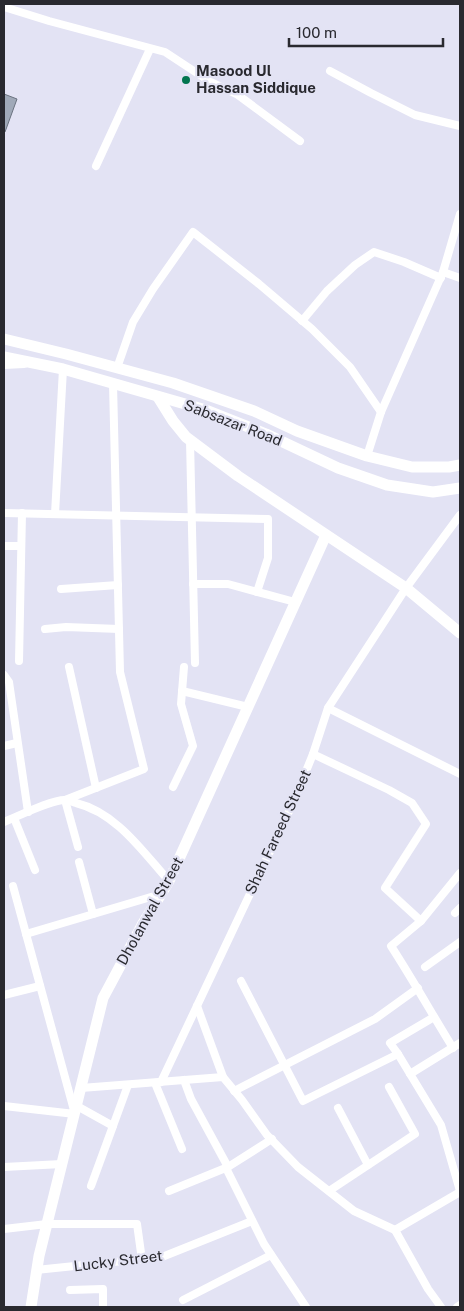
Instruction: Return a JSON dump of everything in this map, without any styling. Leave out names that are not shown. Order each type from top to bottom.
[{"type":"main road","points":[[4,363],[24,362]]},
{"type":"street","points":[[4,6],[165,52],[209,81],[238,95],[300,140]]},
{"type":"street","points":[[96,166],[150,49]]},
{"type":"street","points":[[330,70],[416,115],[460,126]]},
{"type":"street","points":[[367,456],[382,412],[442,275],[460,214]]},
{"type":"street","points":[[117,368],[133,322],[153,289],[193,232],[302,321],[350,367],[382,412]]},
{"type":"street","points":[[302,321],[354,265],[374,252],[442,275],[460,278]]},
{"type":"street","name":"Sabsazar Road","points":[[4,339],[173,383],[254,411],[297,431],[367,456],[412,467],[449,467],[460,465]]},
{"type":"street","name":"Sabsazar Road","points":[[4,357],[63,369],[206,410],[266,434],[338,468],[386,485],[433,492],[460,488]]},
{"type":"street","points":[[55,514],[63,369]]},
{"type":"street","points":[[4,822],[144,769],[120,672],[113,384]]},
{"type":"street","points":[[190,405],[191,389]]},
{"type":"street","points":[[158,397],[186,437],[238,476],[406,588],[460,633]]},
{"type":"street","points":[[190,440],[195,663]]},
{"type":"street","points":[[4,513],[268,519],[268,558],[257,592]]},
{"type":"street","points":[[19,661],[22,513]]},
{"type":"street","name":"Shah Fareed Street","points":[[158,1082],[197,1006],[293,803],[313,754],[328,708],[406,588],[460,515]]},
{"type":"street","name":"Dholanwal Street","points":[[31,1307],[38,1256],[103,998],[142,925],[169,881],[326,534]]},
{"type":"street","points":[[4,546],[21,546]]},
{"type":"street","points":[[193,584],[228,584],[295,602]]},
{"type":"street","points":[[61,589],[118,585]]},
{"type":"street","points":[[46,629],[66,627],[119,629]]},
{"type":"street","points":[[69,667],[96,788]]},
{"type":"street","points":[[174,787],[193,746],[181,704],[184,667]]},
{"type":"street","points":[[4,675],[9,682],[28,812]]},
{"type":"street","points":[[182,691],[248,707]]},
{"type":"street","points":[[328,708],[460,774]]},
{"type":"street","points":[[4,746],[17,742]]},
{"type":"street","points":[[313,754],[412,803],[426,824],[385,888],[421,921]]},
{"type":"street","points":[[66,800],[86,805],[107,817],[126,833],[169,881]]},
{"type":"street","points":[[66,800],[78,846]]},
{"type":"street","points":[[14,818],[35,870]]},
{"type":"street","points":[[79,862],[93,914]]},
{"type":"street","points":[[453,1048],[391,946],[421,921],[460,872]]},
{"type":"street","points":[[13,886],[76,1110]]},
{"type":"street","points":[[26,934],[161,894]]},
{"type":"street","points":[[425,967],[460,942]]},
{"type":"street","points":[[241,981],[303,1101],[398,1054]]},
{"type":"street","points":[[4,995],[40,986]]},
{"type":"street","points":[[234,1091],[375,1019],[418,988]]},
{"type":"street","points":[[197,1006],[223,1077],[272,1139],[298,1167],[354,1211],[395,1230],[428,1289],[441,1307]]},
{"type":"street","points":[[395,1230],[460,1191],[441,1125],[390,1043],[434,1017]]},
{"type":"street","points":[[410,1074],[460,1043]]},
{"type":"street","points":[[81,1088],[223,1077]]},
{"type":"street","points":[[184,1080],[191,1099],[264,1244],[306,1307]]},
{"type":"street","points":[[158,1082],[182,1149]]},
{"type":"street","points":[[91,1186],[128,1085]]},
{"type":"street","points":[[329,1191],[416,1134],[389,1088]]},
{"type":"street","points":[[4,1106],[76,1110],[113,1126]]},
{"type":"street","points":[[338,1108],[368,1165]]},
{"type":"street","points":[[169,1191],[227,1168],[272,1139]]},
{"type":"street","points":[[4,1167],[62,1164]]},
{"type":"street","name":"Lucky Street","points":[[36,1270],[162,1258],[252,1221]]},
{"type":"street","points":[[4,1229],[47,1224],[137,1224],[142,1260]]},
{"type":"street","points":[[183,1300],[271,1255]]},
{"type":"street","points":[[70,1290],[103,1290],[103,1307]]},
{"type":"building","points":[[4,94],[17,99],[5,132],[4,131]]},
{"type":"place","name":"Masood Ul Hassan Siddique","points":[[186,80]]}]
